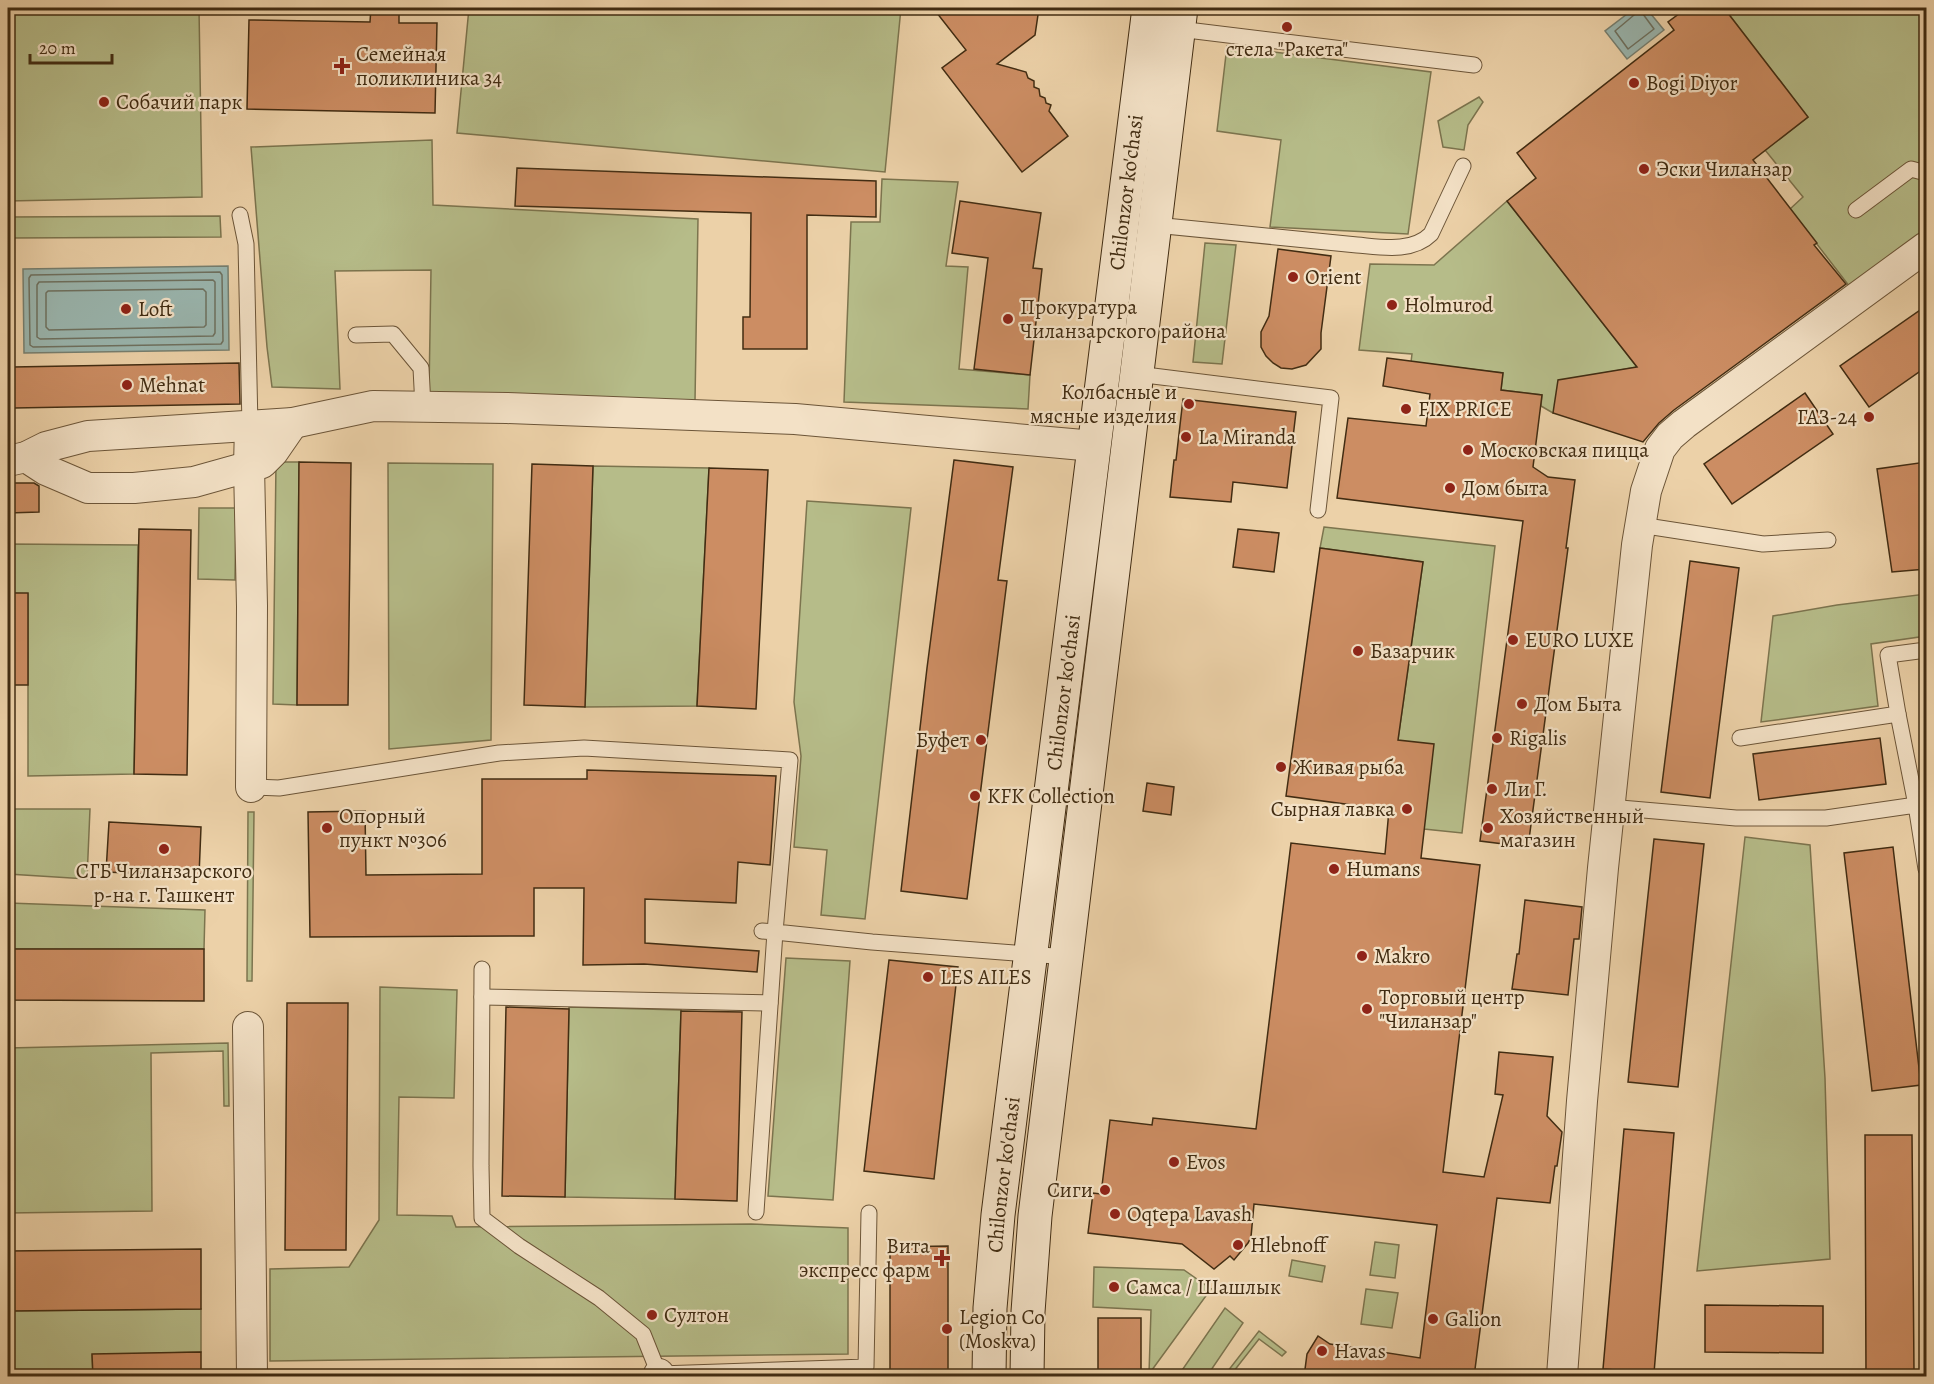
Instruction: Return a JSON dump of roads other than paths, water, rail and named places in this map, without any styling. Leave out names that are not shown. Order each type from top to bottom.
[{"type":"main road","name":"Chilonzor ko'chasi","points":[[989,1377],[990,1308],[997,1224],[1149,8]]},
{"type":"main road","name":"Chilonzor ko'chasi","points":[[1027,1377],[1035,1216],[1180,18]]},
{"type":"main road","points":[[1094,446],[1128,450]]},
{"type":"street","points":[[1562,1377],[1582,1101],[1609,807],[1640,525],[1652,470],[1660,449],[1670,436],[1693,417],[1926,247]]},
{"type":"street","points":[[17,459],[45,447],[88,436],[293,423],[373,406],[795,419],[1094,446]]},
{"type":"street","points":[[17,459],[88,488],[134,488],[194,482],[262,463],[273,452],[293,423]]},
{"type":"street","points":[[250,426],[251,787]]},
{"type":"street","points":[[88,436],[88,488]]},
{"type":"street","points":[[248,1027],[252,1377]]},
{"type":"lane","points":[[1180,18],[1474,65]]},
{"type":"lane","points":[[1155,225],[1357,246],[1411,246],[1423,241],[1431,234],[1463,166]]},
{"type":"lane","points":[[1856,210],[1911,169],[1926,173]]},
{"type":"lane","points":[[240,215],[246,244],[250,426]]},
{"type":"lane","points":[[357,335],[393,334],[421,368],[423,407]]},
{"type":"lane","points":[[1137,374],[1331,398],[1318,510]]},
{"type":"lane","points":[[1640,525],[1763,544],[1828,540]]},
{"type":"lane","points":[[1926,650],[1888,655],[1926,869]]},
{"type":"lane","points":[[1740,738],[1898,714]]},
{"type":"lane","points":[[251,787],[279,788],[499,753],[584,748],[790,760],[768,931],[770,1003],[756,1212]]},
{"type":"lane","points":[[1609,807],[1747,818],[1826,818],[1916,805]]},
{"type":"lane","points":[[768,931],[872,942],[1067,957]]},
{"type":"lane","points":[[482,969],[482,1218],[519,1246],[598,1298],[643,1334],[659,1375],[866,1367],[869,1213]]},
{"type":"lane","points":[[482,997],[770,1003]]},
{"type":"water","points":[[1635,8],[1646,8],[1664,30],[1627,59],[1605,31]]},
{"type":"water","name":"Loft","points":[[228,266],[229,350],[24,353],[23,269]]},
{"type":"place","name":"стела \"Ракета\"","points":[[1287,27]]},
{"type":"place","name":"Семейная поликлиника 34","points":[[342,66]]},
{"type":"place","name":"Bogi Diyor","points":[[1634,83]]},
{"type":"place","name":"Собачий парк","points":[[104,102]]},
{"type":"place","name":"Эски Чиланзар","points":[[1644,169]]},
{"type":"place","name":"Orient","points":[[1293,277]]},
{"type":"place","name":"Holmurod","points":[[1392,305]]},
{"type":"place","name":"Loft","points":[[126,309]]},
{"type":"place","name":"Прокуратура Чиланзарского района","points":[[1008,319]]},
{"type":"place","name":"Mehnat","points":[[127,385]]},
{"type":"place","name":"Колбасные и мясные изделия","points":[[1189,404]]},
{"type":"place","name":"FIX PRICE","points":[[1406,409]]},
{"type":"place","name":"ГАЗ-24","points":[[1869,417]]},
{"type":"place","name":"La Miranda","points":[[1186,437]]},
{"type":"place","name":"Московская пицца","points":[[1468,450]]},
{"type":"place","name":"Дом быта","points":[[1450,488]]},
{"type":"place","name":"EURO LUXE","points":[[1513,640]]},
{"type":"place","name":"Базарчик","points":[[1358,651]]},
{"type":"place","name":"Дом Быта","points":[[1522,704]]},
{"type":"place","name":"Rigalis","points":[[1497,738]]},
{"type":"place","name":"Буфет","points":[[981,740]]},
{"type":"place","name":"Живая рыба","points":[[1281,767]]},
{"type":"place","name":"Ли Г.","points":[[1492,789]]},
{"type":"place","name":"KFK Collection","points":[[975,796]]},
{"type":"place","name":"Сырная лавка","points":[[1407,809]]},
{"type":"place","name":"Опорный пункт №306","points":[[327,828]]},
{"type":"place","name":"Хозяйственный магазин","points":[[1488,828]]},
{"type":"place","name":"СГБ Чиланзарского р-на г. Ташкент","points":[[164,849]]},
{"type":"place","name":"Humans","points":[[1334,869]]},
{"type":"place","name":"Makro","points":[[1362,956]]},
{"type":"place","name":"LES AILES","points":[[928,977]]},
{"type":"place","name":"Торговый центр \"Чиланзар\"","points":[[1367,1009]]},
{"type":"place","name":"Evos","points":[[1174,1162]]},
{"type":"place","name":"Сиги","points":[[1105,1190]]},
{"type":"place","name":"Oqtepa Lavash","points":[[1115,1214]]},
{"type":"place","name":"Hlebnoff","points":[[1238,1245]]},
{"type":"place","name":"Вита экспресс фарм","points":[[942,1258]]},
{"type":"place","name":"Самса / Шашлык","points":[[1114,1287]]},
{"type":"place","name":"Султон","points":[[652,1315]]},
{"type":"place","name":"Galion","points":[[1433,1319]]},
{"type":"place","name":"Legion Co (Moskva)","points":[[947,1329]]},
{"type":"place","name":"Havas","points":[[1322,1351]]}]
